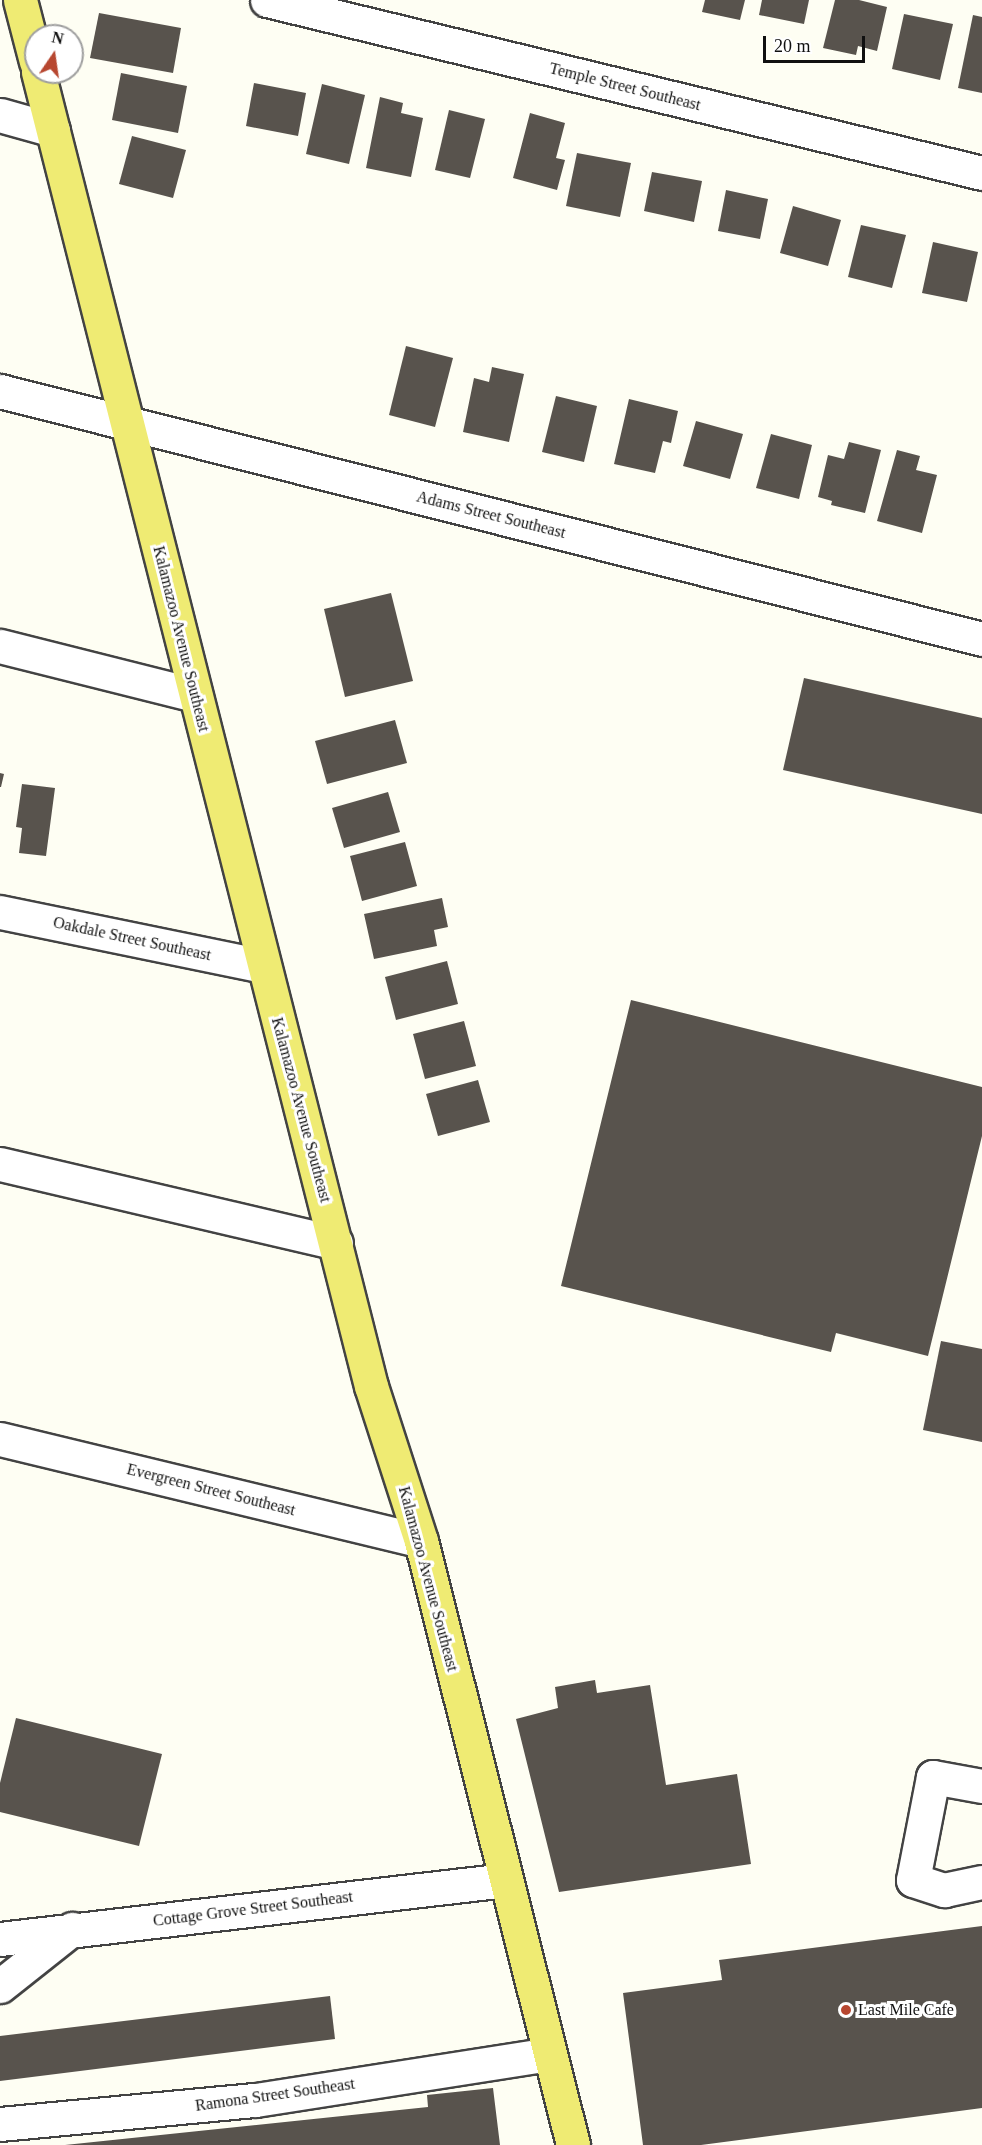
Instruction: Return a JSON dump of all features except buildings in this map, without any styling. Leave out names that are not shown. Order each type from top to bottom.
[{"type":"main road","points":[[20,0],[26,24]]},
{"type":"main road","name":"Kalamazoo Avenue Southeast","points":[[41,84],[371,1386],[421,1541],[573,2145]]},
{"type":"street","name":"Temple Street Southeast","points":[[267,0],[982,173]]},
{"type":"street","points":[[0,116],[53,130]]},
{"type":"street","name":"Adams Street Southeast","points":[[0,391],[982,639]]},
{"type":"street","points":[[0,645],[195,695]]},
{"type":"street","name":"Oakdale Street Southeast","points":[[0,912],[264,966]]},
{"type":"street","points":[[0,1164],[336,1243]]},
{"type":"street","name":"Evergreen Street Southeast","points":[[0,1439],[421,1541]]},
{"type":"street","points":[[982,1786],[933,1777],[913,1880],[944,1890],[982,1882]]},
{"type":"street","name":"Cottage Grove Street Southeast","points":[[0,1939],[506,1880]]},
{"type":"street","points":[[0,1986],[72,1929]]},
{"type":"street","name":"Ramona Street Southeast","points":[[0,2124],[256,2100],[549,2054]]},
{"type":"place","name":"Last Mile Cafe","points":[[846,2010]]}]
